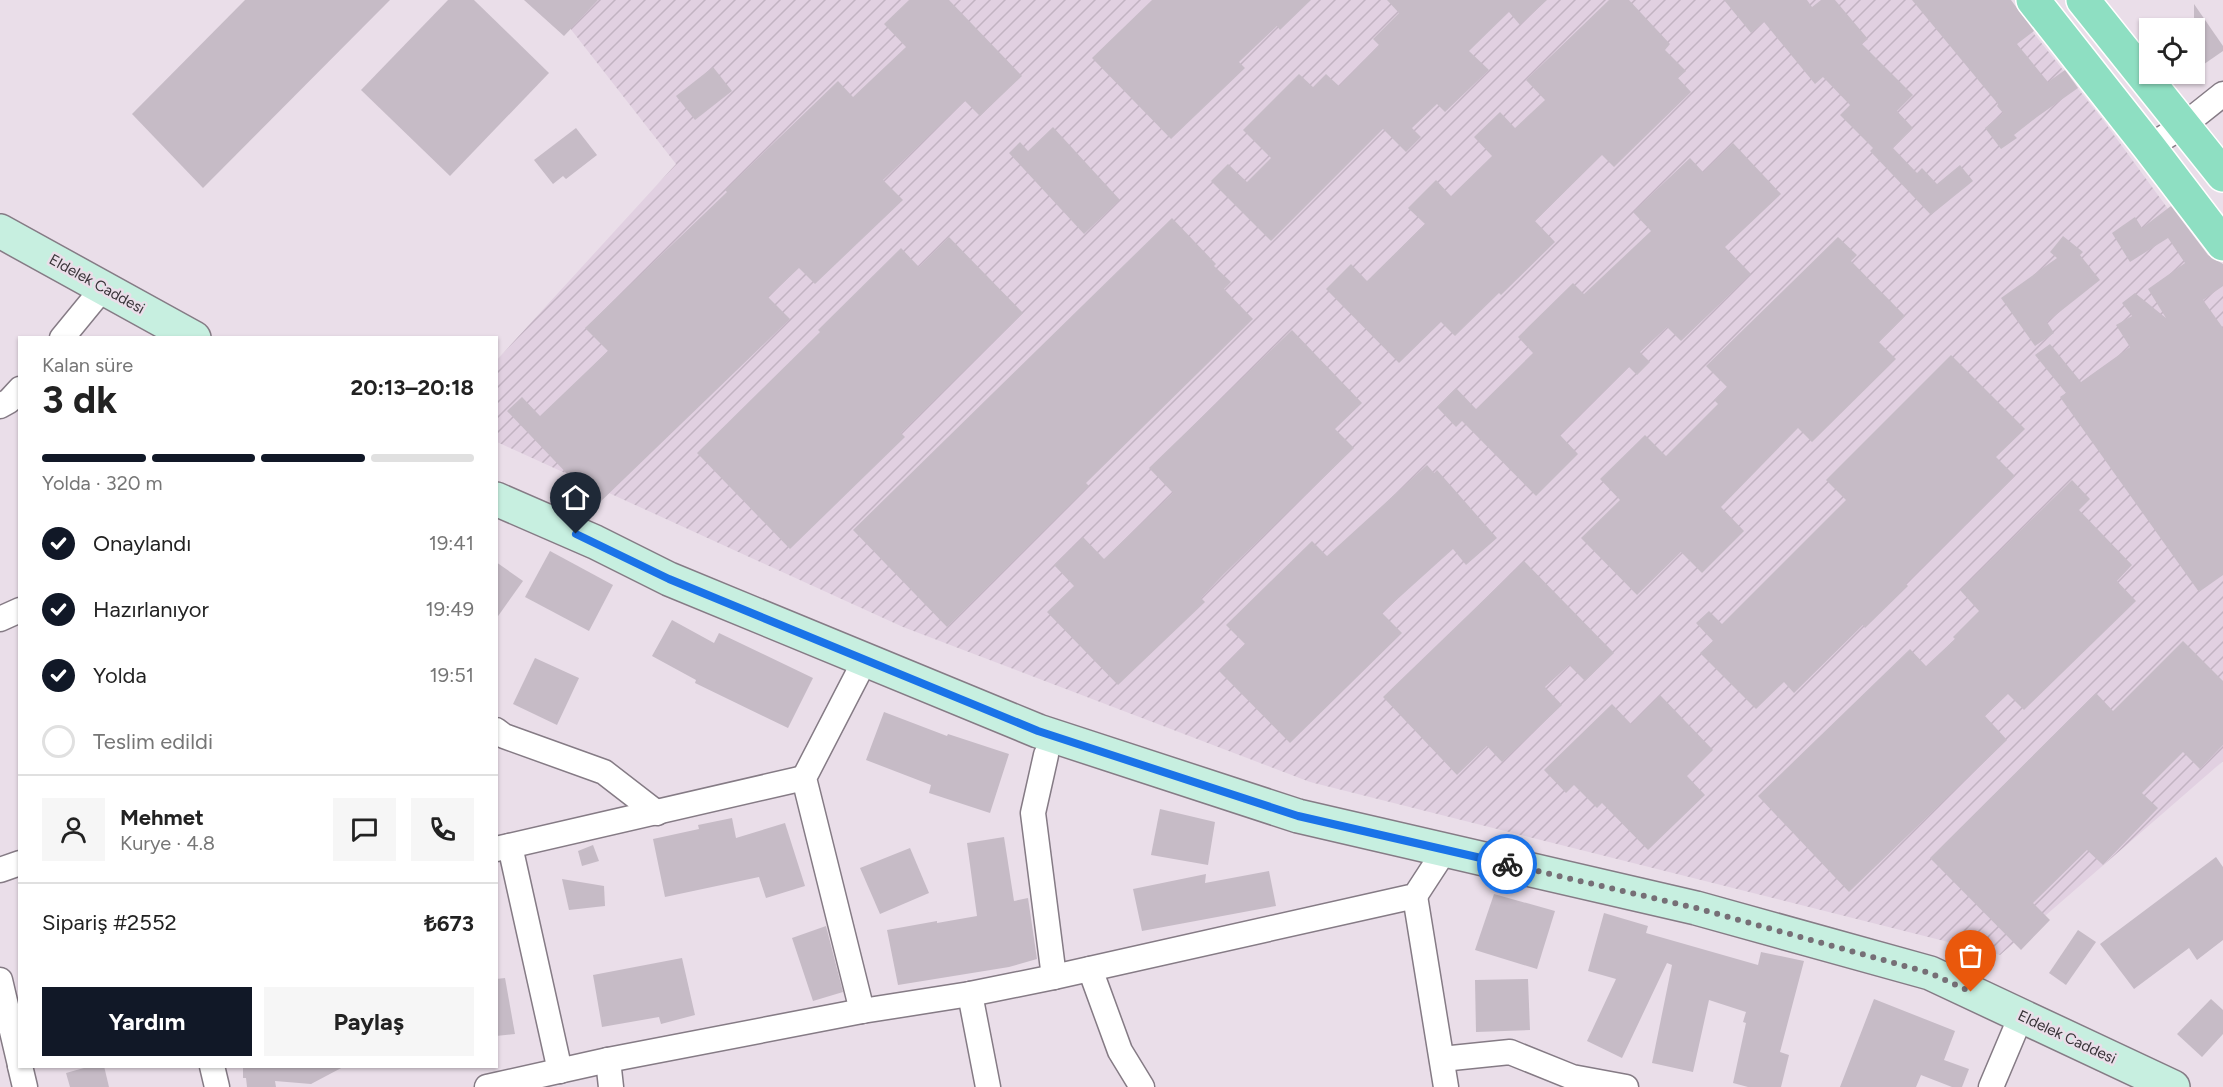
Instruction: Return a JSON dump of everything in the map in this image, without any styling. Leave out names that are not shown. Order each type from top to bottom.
[{"type":"main road","points":[[2033,0],[2223,244]]},
{"type":"main road","points":[[2083,0],[2223,175]]},
{"type":"street","points":[[2149,147],[2184,125],[2223,94]]},
{"type":"street","name":"Eldelek Caddesi","points":[[0,231],[190,336]]},
{"type":"street","points":[[64,336],[103,288]]},
{"type":"street","points":[[0,406],[9,401],[18,391]]},
{"type":"street","name":"Eldelek Caddesi","points":[[498,500],[595,542],[669,579],[1049,734],[1298,816],[1696,908],[1930,973],[2162,1085]]},
{"type":"street","points":[[0,619],[18,611]]},
{"type":"street","points":[[862,1011],[804,778],[865,660]]},
{"type":"street","points":[[498,732],[504,736],[604,772],[657,813]]},
{"type":"street","points":[[1046,755],[1033,813],[1054,977]]},
{"type":"street","points":[[560,1071],[503,848],[804,778]]},
{"type":"street","points":[[1445,850],[1415,896],[1446,1087]]},
{"type":"street","points":[[0,870],[18,864]]},
{"type":"street","points":[[487,1087],[608,1060],[1054,977],[1415,896]]},
{"type":"street","points":[[1089,969],[1120,1052],[1142,1087]]},
{"type":"street","points":[[0,980],[18,1057]]},
{"type":"street","points":[[970,994],[988,1087]]},
{"type":"street","points":[[1991,1087],[2021,1016]]},
{"type":"street","points":[[1442,1059],[1510,1052],[1573,1082],[1626,1087]]},
{"type":"street","points":[[608,1060],[611,1087]]},
{"type":"street","points":[[20,1068],[25,1087]]},
{"type":"street","points":[[212,1068],[217,1087]]},
{"type":"shaded area","points":[[548,0],[2007,0],[2103,120],[2223,284],[2223,761],[2000,955],[1310,782],[903,627],[498,442],[498,359],[676,164]]},
{"type":"building","points":[[245,0],[390,0],[203,188],[132,114]]},
{"type":"building","points":[[448,0],[474,0],[549,73],[450,176],[361,90]]},
{"type":"building","points":[[524,0],[598,0],[564,36]]},
{"type":"building","points":[[909,0],[949,0],[1022,76],[980,116],[965,101],[883,180],[903,200],[815,284],[799,268],[768,297],[790,319],[597,505],[507,411],[522,397],[540,416],[608,351],[585,328],[727,192],[725,190],[838,81],[853,97],[906,47],[884,24]]},
{"type":"building","points":[[1152,0],[1311,0],[1280,30],[1277,26],[1239,62],[1245,68],[1171,139],[1092,58]]},
{"type":"building","points":[[1387,0],[1547,0],[1520,25],[1509,12],[1469,51],[1489,70],[1445,112],[1437,104],[1412,128],[1421,137],[1406,152],[1383,129],[1271,241],[1211,181],[1228,164],[1247,182],[1271,158],[1243,130],[1299,74],[1313,87],[1326,74],[1339,86],[1379,45],[1373,39],[1399,13]]},
{"type":"building","points":[[1609,0],[1629,0],[1670,44],[1665,50],[1686,71],[1678,78],[1691,92],[1614,167],[1602,155],[1535,221],[1555,242],[1501,295],[1499,293],[1455,336],[1441,322],[1399,363],[1326,289],[1351,264],[1367,281],[1425,224],[1408,208],[1436,180],[1451,196],[1492,156],[1474,137],[1500,112],[1515,128],[1545,100],[1526,80]]},
{"type":"building","points":[[1724,0],[1807,0],[1812,7],[1821,0],[1835,0],[1868,39],[1862,44],[1913,95],[1897,111],[1913,128],[1893,148],[1917,173],[1922,168],[1937,184],[1960,165],[1973,181],[1931,215],[1870,151],[1873,148],[1840,115],[1850,105],[1823,77],[1815,84],[1764,22],[1751,33]]},
{"type":"building","points":[[1912,0],[2011,0],[2034,31],[2017,44],[2048,82],[2065,70],[2078,88],[2014,135],[2017,138],[2001,149],[1985,128],[2003,113],[1997,106],[1998,104]]},
{"type":"building","points":[[2194,4],[2204,18],[2194,18]]},
{"type":"building","points":[[2205,20],[2223,46],[2223,51],[2205,63]]},
{"type":"building","points":[[713,67],[732,91],[695,120],[676,96]]},
{"type":"building","points":[[1053,127],[1120,200],[1084,234],[1009,153],[1020,142],[1028,151]]},
{"type":"building","points":[[576,128],[597,155],[566,179],[563,176],[553,184],[534,160]]},
{"type":"building","points":[[1733,143],[1781,194],[1725,247],[1751,274],[1681,341],[1667,327],[1640,352],[1650,362],[1637,375],[1629,367],[1560,435],[1578,454],[1536,496],[1462,421],[1456,427],[1437,407],[1456,388],[1476,409],[1533,353],[1518,337],[1573,283],[1584,294],[1651,231],[1633,212],[1690,158],[1703,172]]},
{"type":"building","points":[[2171,206],[2208,255],[2223,264],[2223,286],[2203,300],[2223,328],[2223,575],[2199,592],[2060,397],[2066,393],[2035,355],[2050,344],[2081,382],[2130,347],[2116,325],[2132,316],[2122,303],[2135,293],[2166,318],[2148,289],[2185,263],[2168,238],[2130,262],[2112,233],[2135,217],[2142,228]]},
{"type":"building","points":[[1172,218],[1231,282],[1224,289],[1253,319],[1086,483],[1089,486],[947,627],[853,530]]},
{"type":"building","points":[[2063,236],[2083,252],[2080,255],[2100,280],[2047,322],[2054,333],[2035,346],[2001,298],[2057,258],[2050,252]]},
{"type":"building","points":[[949,237],[1023,313],[901,433],[905,437],[790,549],[697,453],[820,332],[818,330],[901,248],[919,267]]},
{"type":"building","points":[[1838,237],[1857,255],[1851,261],[1905,316],[1879,342],[1896,359],[1812,442],[1798,428],[1721,507],[1744,531],[1702,573],[1681,552],[1637,595],[1581,538],[1620,500],[1600,479],[1645,435],[1666,456],[1718,404],[1714,400],[1727,387],[1706,366]]},
{"type":"building","points":[[1292,330],[1362,403],[1335,429],[1354,448],[1224,574],[1201,598],[1205,602],[1118,685],[1047,612],[1074,586],[1054,565],[1083,537],[1104,559],[1173,493],[1149,468]]},
{"type":"building","points":[[1951,355],[2025,429],[1996,457],[2015,476],[1906,584],[1908,586],[1865,628],[1863,625],[1794,693],[1784,682],[1756,709],[1700,653],[1713,641],[1696,623],[1709,611],[1722,624],[1846,500],[1826,480]]},
{"type":"building","points":[[1427,465],[1434,473],[1437,470],[1497,538],[1466,565],[1453,549],[1382,613],[1402,633],[1290,743],[1219,671],[1245,644],[1226,625],[1312,541],[1327,556]]},
{"type":"building","points":[[2072,480],[2090,499],[2079,510],[2132,565],[2117,581],[2136,601],[2024,710],[2008,694],[1985,716],[2007,740],[1849,892],[1758,796],[1910,649],[1926,666],[1955,639],[1953,637],[1979,611],[1960,590]]},
{"type":"building","points":[[550,551],[613,585],[589,631],[525,597]]},
{"type":"building","points":[[1524,561],[1614,653],[1585,681],[1569,665],[1545,687],[1562,705],[1502,762],[1487,746],[1457,775],[1383,697]]},
{"type":"building","points":[[498,563],[523,581],[498,616]]},
{"type":"building","points":[[672,620],[714,643],[719,633],[813,678],[788,728],[695,683],[696,680],[652,656]]},
{"type":"building","points":[[2183,641],[2223,681],[2223,745],[2200,769],[2183,752],[2142,793],[2158,808],[2103,865],[2087,850],[2033,903],[2050,920],[2021,950],[1930,858],[2096,693],[2113,711]]},
{"type":"building","points":[[535,658],[579,678],[557,725],[513,704]]},
{"type":"building","points":[[1660,695],[1713,750],[1687,776],[1705,795],[1648,850],[1602,803],[1597,808],[1574,785],[1566,793],[1544,770],[1612,704],[1631,724]]},
{"type":"building","points":[[884,712],[947,736],[948,734],[1009,754],[990,813],[929,793],[931,785],[866,760]]},
{"type":"building","points":[[1160,809],[1215,822],[1208,865],[1151,855]]},
{"type":"building","points":[[732,818],[736,838],[785,823],[805,886],[766,898],[759,877],[665,897],[653,839],[699,829],[698,825]]},
{"type":"building","points":[[1004,837],[1014,901],[1028,898],[1037,959],[1009,967],[898,985],[887,930],[977,916],[967,843]]},
{"type":"building","points":[[593,845],[599,861],[582,866],[578,851]]},
{"type":"building","points":[[910,848],[929,893],[880,914],[860,868]]},
{"type":"building","points":[[2216,857],[2223,867],[2223,940],[2197,960],[2189,948],[2134,989],[2100,944]]},
{"type":"building","points":[[1269,871],[1276,906],[1142,931],[1133,889],[1206,874],[1205,883]]},
{"type":"building","points":[[562,879],[604,886],[605,906],[569,910]]},
{"type":"building","points":[[1494,894],[1555,911],[1537,969],[1475,950]]},
{"type":"building","points":[[1604,913],[1648,926],[1646,933],[1758,965],[1761,952],[1804,961],[1780,1052],[1789,1055],[1781,1087],[1748,1087],[1733,1083],[1746,1023],[1743,1022],[1746,1012],[1709,1000],[1693,1072],[1652,1063],[1672,965],[1667,963],[1622,1058],[1587,1041],[1616,979],[1588,971]]},
{"type":"building","points":[[826,926],[843,992],[813,1001],[792,938]]},
{"type":"building","points":[[2078,930],[2096,942],[2066,985],[2049,973]]},
{"type":"building","points":[[682,958],[695,1015],[661,1024],[659,1017],[602,1027],[593,975]]},
{"type":"building","points":[[505,978],[515,1034],[498,1036],[498,979]]},
{"type":"building","points":[[1528,979],[1530,1030],[1476,1032],[1475,980]]},
{"type":"building","points":[[1874,999],[1955,1031],[1944,1060],[1969,1069],[1962,1087],[1952,1087],[1921,1075],[1916,1087],[1840,1087]]},
{"type":"building","points":[[2211,999],[2223,1010],[2223,1034],[2202,1057],[2177,1034]]},
{"type":"building","points":[[84,1068],[104,1068],[109,1087],[70,1087],[66,1073]]},
{"type":"building","points":[[243,1068],[341,1068],[311,1084],[275,1081],[276,1087],[247,1087],[246,1078],[243,1078]]},
{"type":"way so far","points":[[1507,864],[1696,908],[1930,973],[1971,992]]},
{"type":"route","points":[[576,534],[669,579],[1038,731],[1298,816],[1507,864]]}]
